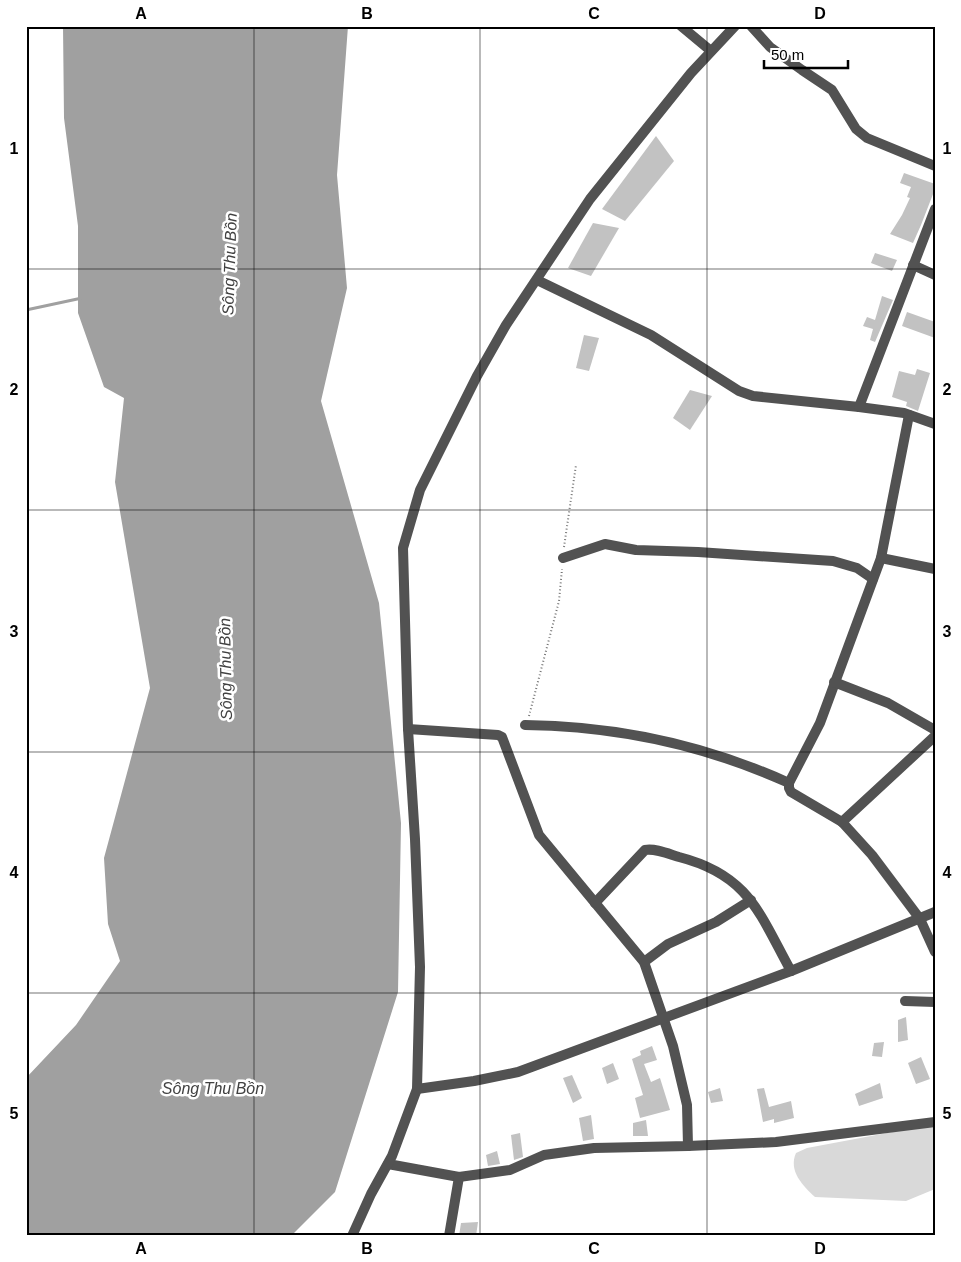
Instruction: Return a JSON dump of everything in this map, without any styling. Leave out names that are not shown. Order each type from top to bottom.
[{"type":"street","points":[[681,26],[712,52]]},
{"type":"street","points":[[352,1236],[371,1194],[388,1164],[417,1089],[420,967],[408,729],[403,548],[420,490],[477,376],[506,325],[590,199],[691,73],[735,26]]},
{"type":"street","points":[[751,26],[770,47],[832,90],[856,129],[867,138],[935,166]]},
{"type":"street","points":[[859,406],[935,209]]},
{"type":"street","points":[[913,265],[935,275]]},
{"type":"street","points":[[537,280],[651,335],[739,391],[753,396],[859,406],[909,415],[935,424]]},
{"type":"street","points":[[909,415],[881,558],[820,723],[789,783],[789,788],[791,792],[842,822],[872,855],[920,919],[935,952]]},
{"type":"street","points":[[563,558],[605,544],[636,550],[698,552],[833,562],[857,568],[873,579]]},
{"type":"street","points":[[881,558],[935,569]]},
{"type":"street","points":[[834,682],[888,703],[935,730]]},
{"type":"street","points":[[525,724],[594,728],[673,742],[760,770],[789,783]]},
{"type":"street","points":[[408,729],[498,735],[502,737],[539,835],[644,962],[673,1046],[687,1105],[688,1146]]},
{"type":"street","points":[[842,822],[935,736]]},
{"type":"street","points":[[595,903],[642,852],[648,849],[686,859],[717,871],[737,884],[751,900],[791,971]]},
{"type":"street","points":[[644,962],[668,944],[716,922],[751,900]]},
{"type":"street","points":[[417,1089],[474,1081],[518,1072],[791,971],[935,912]]},
{"type":"street","points":[[905,1001],[935,1002]]},
{"type":"street","points":[[388,1164],[459,1177],[510,1170],[544,1155],[594,1148],[776,1142],[935,1122]]},
{"type":"street","points":[[450,1236],[459,1177]]},
{"type":"path","points":[[525,724],[559,601],[576,465]]},
{"type":"shaded area","points":[[935,1124],[935,1189],[906,1201],[815,1197],[795,1172],[794,1160],[796,1153],[807,1148]]},
{"type":"water","name":"Sông Thu Bồn","points":[[63,26],[348,26],[337,175],[347,288],[321,401],[379,603],[401,823],[398,992],[335,1192],[291,1236],[26,1236],[26,1078],[76,1025],[120,961],[108,924],[104,858],[150,688],[115,482],[124,398],[104,387],[78,313],[78,226],[64,118]]},
{"type":"building","points":[[656,136],[674,161],[625,221],[602,209]]},
{"type":"building","points":[[904,173],[935,184],[935,189],[913,243],[890,234],[910,198],[907,197],[911,187],[900,183]]},
{"type":"building","points":[[593,223],[619,228],[591,276],[568,268]]},
{"type":"building","points":[[875,253],[897,260],[892,271],[871,263]]},
{"type":"building","points":[[882,296],[893,300],[875,342],[870,340],[873,329],[863,326],[867,317],[875,320]]},
{"type":"building","points":[[907,312],[935,322],[935,338],[902,326]]},
{"type":"building","points":[[584,335],[599,338],[589,371],[576,368]]},
{"type":"building","points":[[917,369],[930,373],[918,411],[906,406],[907,402],[892,397],[899,371],[915,375]]},
{"type":"building","points":[[690,390],[712,396],[690,430],[673,418]]},
{"type":"building","points":[[906,1017],[908,1040],[898,1042],[898,1020]]},
{"type":"building","points":[[884,1042],[882,1057],[872,1056],[874,1043]]},
{"type":"building","points":[[652,1046],[657,1060],[644,1064],[651,1082],[660,1078],[670,1110],[640,1118],[635,1098],[643,1095],[632,1059],[641,1055],[640,1051]]},
{"type":"building","points":[[921,1057],[930,1079],[916,1084],[908,1063]]},
{"type":"building","points":[[613,1063],[619,1079],[607,1084],[602,1068]]},
{"type":"building","points":[[572,1075],[582,1098],[573,1103],[563,1078]]},
{"type":"building","points":[[880,1083],[883,1098],[859,1106],[855,1094]]},
{"type":"building","points":[[720,1088],[723,1101],[711,1103],[708,1092]]},
{"type":"building","points":[[764,1088],[769,1107],[791,1101],[794,1118],[774,1123],[774,1119],[763,1122],[757,1089]]},
{"type":"building","points":[[591,1115],[594,1139],[583,1141],[579,1118]]},
{"type":"building","points":[[646,1120],[648,1136],[633,1136],[633,1123]]},
{"type":"building","points":[[520,1133],[523,1157],[514,1160],[511,1135]]},
{"type":"building","points":[[497,1151],[500,1164],[488,1166],[486,1155]]},
{"type":"building","points":[[478,1222],[476,1236],[459,1236],[461,1223]]},
{"type":"waterway","points":[[26,310],[82,298]]}]
